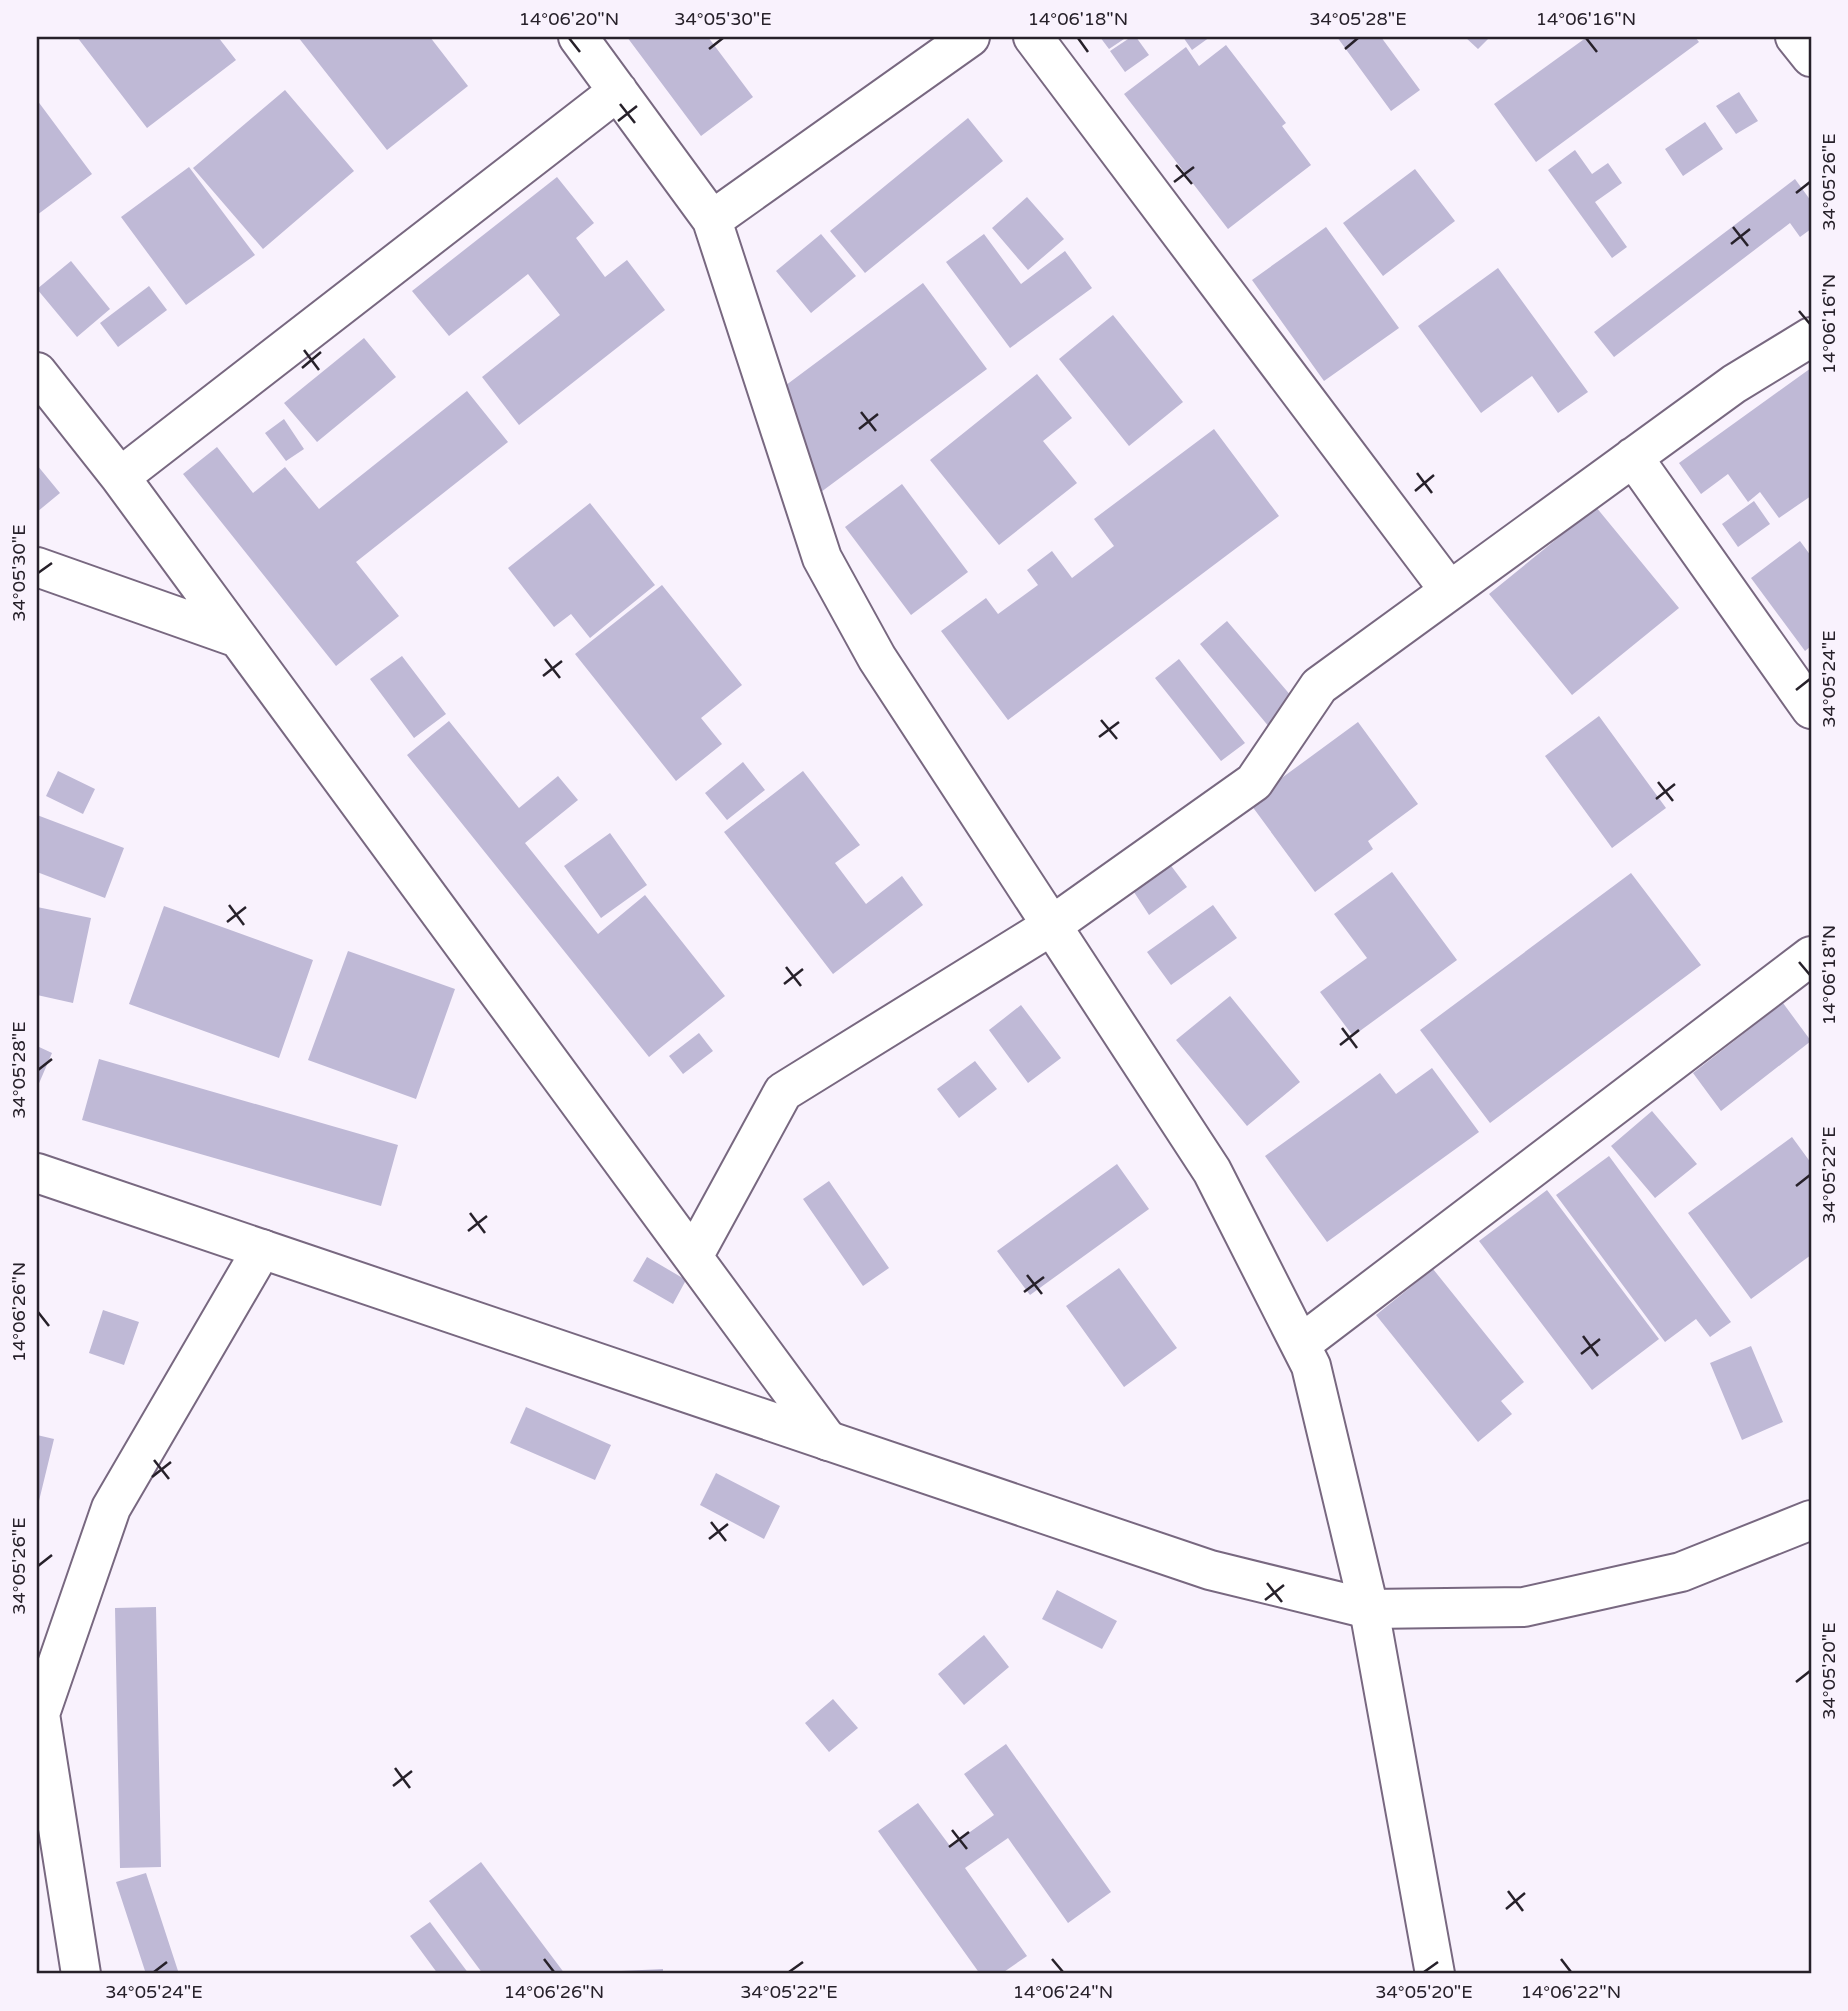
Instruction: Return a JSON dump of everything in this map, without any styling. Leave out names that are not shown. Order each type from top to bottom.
[{"type":"street","points":[[578,37],[712,220],[822,558],[877,658],[1212,1171],[1311,1366],[1369,1609],[1434,1974]]},
{"type":"street","points":[[712,220],[970,37]]},
{"type":"street","points":[[1033,37],[1449,590]]},
{"type":"street","points":[[1795,37],[1811,57]]},
{"type":"street","points":[[120,477],[618,91]]},
{"type":"street","points":[[693,1257],[783,1091],[1051,926],[1254,782],[1319,686],[1734,384],[1811,337]]},
{"type":"street","points":[[37,372],[120,477],[828,1441]]},
{"type":"street","points":[[1633,457],[1811,709]]},
{"type":"street","points":[[37,567],[238,638]]},
{"type":"street","points":[[1301,1344],[1811,956]]},
{"type":"street","points":[[37,1173],[1210,1570],[1369,1609],[1524,1607],[1681,1572],[1811,1520]]},
{"type":"street","points":[[81,1974],[41,1747],[40,1714],[50,1637],[111,1508],[261,1249]]},
{"type":"building","points":[[77,37],[218,37],[236,60],[147,128]]},
{"type":"building","points":[[298,37],[430,37],[468,86],[387,150]]},
{"type":"building","points":[[627,37],[708,37],[753,97],[701,136]]},
{"type":"building","points":[[1100,37],[1127,37],[1109,49]]},
{"type":"building","points":[[1131,37],[1136,37],[1149,55],[1125,72],[1110,51]]},
{"type":"building","points":[[1183,37],[1210,37],[1192,50]]},
{"type":"building","points":[[1337,37],[1381,37],[1420,90],[1391,111]]},
{"type":"building","points":[[1465,37],[1490,37],[1478,49]]},
{"type":"building","points":[[1587,37],[1695,37],[1699,42],[1536,162],[1494,104]]},
{"type":"building","points":[[1226,45],[1286,123],[1282,126],[1311,165],[1228,229],[1124,94],[1186,47],[1199,66]]},
{"type":"building","points":[[285,90],[354,171],[263,249],[193,168]]},
{"type":"building","points":[[1739,92],[1758,121],[1736,134],[1716,106]]},
{"type":"building","points":[[37,100],[92,174],[37,215]]},
{"type":"building","points":[[968,118],[1003,161],[865,273],[830,231]]},
{"type":"building","points":[[1705,122],[1723,149],[1683,176],[1665,149]]},
{"type":"building","points":[[1575,150],[1592,174],[1608,163],[1622,183],[1595,202],[1627,247],[1612,258],[1548,170]]},
{"type":"building","points":[[189,167],[255,255],[186,305],[121,217]]},
{"type":"building","points":[[1415,169],[1455,221],[1383,276],[1343,223]]},
{"type":"building","points":[[557,177],[594,223],[576,238],[605,277],[627,260],[665,310],[519,425],[482,377],[560,315],[528,274],[449,336],[412,291]]},
{"type":"building","points":[[1795,179],[1811,201],[1811,229],[1800,237],[1790,223],[1614,357],[1594,332]]},
{"type":"building","points":[[1027,197],[1064,239],[1028,270],[992,228]]},
{"type":"building","points":[[1326,227],[1399,328],[1324,381],[1252,280]]},
{"type":"building","points":[[821,234],[856,276],[811,313],[776,271]]},
{"type":"building","points":[[984,234],[1021,284],[1065,251],[1092,288],[1010,348],[946,262]]},
{"type":"building","points":[[71,261],[110,309],[77,337],[37,289]]},
{"type":"building","points":[[1498,268],[1588,392],[1558,413],[1532,376],[1481,413],[1418,326]]},
{"type":"building","points":[[923,283],[987,369],[821,492],[758,406]]},
{"type":"building","points":[[149,286],[167,310],[118,347],[100,323]]},
{"type":"building","points":[[1113,315],[1183,402],[1129,446],[1059,359]]},
{"type":"building","points":[[364,338],[396,377],[317,442],[284,403]]},
{"type":"building","points":[[1811,368],[1811,496],[1779,518],[1760,492],[1748,502],[1728,474],[1701,494],[1679,463]]},
{"type":"building","points":[[1037,374],[1072,418],[1043,441],[1077,483],[999,545],[930,460]]},
{"type":"building","points":[[467,391],[508,442],[356,562],[399,616],[336,666],[183,474],[217,447],[253,493],[285,467],[319,509]]},
{"type":"building","points":[[284,419],[304,449],[286,461],[265,433]]},
{"type":"building","points":[[1214,429],[1279,516],[1008,720],[941,631],[986,598],[998,614],[1038,585],[1027,570],[1052,551],[1072,578],[1114,546],[1094,519]]},
{"type":"building","points":[[37,465],[60,493],[37,512]]},
{"type":"building","points":[[902,484],[968,572],[911,615],[845,527]]},
{"type":"building","points":[[1754,501],[1770,524],[1738,547],[1722,524]]},
{"type":"building","points":[[590,503],[655,585],[590,638],[571,614],[554,627],[508,568]]},
{"type":"building","points":[[1596,507],[1679,608],[1572,695],[1489,594]]},
{"type":"building","points":[[1800,541],[1811,556],[1811,646],[1805,651],[1751,578]]},
{"type":"building","points":[[662,585],[742,685],[701,718],[722,744],[676,781],[575,654]]},
{"type":"building","points":[[1227,621],[1298,704],[1270,728],[1200,644]]},
{"type":"building","points":[[402,656],[446,714],[414,738],[370,679]]},
{"type":"building","points":[[1179,659],[1245,743],[1221,761],[1155,678]]},
{"type":"building","points":[[1599,716],[1666,808],[1612,848],[1545,756]]},
{"type":"building","points":[[449,721],[519,808],[558,776],[578,800],[525,843],[598,934],[645,895],[725,996],[649,1057],[407,755]]},
{"type":"building","points":[[1358,722],[1418,804],[1368,841],[1373,849],[1315,892],[1249,802]]},
{"type":"building","points":[[743,762],[765,790],[727,820],[705,793]]},
{"type":"building","points":[[58,771],[95,789],[83,814],[46,796]]},
{"type":"building","points":[[803,771],[860,845],[835,863],[866,904],[902,876],[923,905],[833,974],[724,832]]},
{"type":"building","points":[[37,815],[124,848],[105,898],[37,872]]},
{"type":"building","points":[[610,833],[647,885],[601,918],[564,866]]},
{"type":"building","points":[[1169,863],[1187,887],[1149,915],[1132,889]]},
{"type":"building","points":[[1392,872],[1457,960],[1353,1036],[1320,992],[1367,958],[1334,914]]},
{"type":"building","points":[[1631,873],[1701,965],[1490,1123],[1420,1030]]},
{"type":"building","points":[[1213,905],[1237,938],[1171,985],[1147,952]]},
{"type":"building","points":[[164,906],[313,960],[279,1058],[129,1004]]},
{"type":"building","points":[[37,907],[91,918],[73,1003],[37,995]]},
{"type":"building","points":[[348,951],[455,989],[416,1099],[308,1060]]},
{"type":"building","points":[[1230,996],[1300,1082],[1247,1126],[1176,1040]]},
{"type":"building","points":[[1783,1003],[1811,1041],[1721,1111],[1693,1073]]},
{"type":"building","points":[[1021,1005],[1061,1058],[1028,1083],[989,1030]]},
{"type":"building","points":[[699,1033],[713,1051],[683,1074],[669,1056]]},
{"type":"building","points":[[37,1046],[52,1053],[37,1088]]},
{"type":"building","points":[[99,1059],[398,1145],[381,1206],[82,1120]]},
{"type":"building","points":[[975,1061],[997,1089],[959,1118],[937,1089]]},
{"type":"building","points":[[1432,1068],[1479,1132],[1327,1242],[1265,1156],[1380,1073],[1396,1094]]},
{"type":"building","points":[[1652,1111],[1697,1164],[1655,1198],[1611,1146]]},
{"type":"building","points":[[1792,1137],[1811,1163],[1811,1255],[1751,1299],[1688,1213]]},
{"type":"building","points":[[1609,1156],[1731,1322],[1710,1337],[1696,1319],[1665,1342],[1556,1195]]},
{"type":"building","points":[[1117,1164],[1149,1209],[1030,1295],[997,1251]]},
{"type":"building","points":[[829,1181],[889,1268],[863,1286],[803,1199]]},
{"type":"building","points":[[1547,1190],[1659,1339],[1592,1390],[1479,1241]]},
{"type":"building","points":[[647,1257],[686,1280],[673,1304],[633,1281]]},
{"type":"building","points":[[1119,1268],[1177,1348],[1124,1387],[1066,1306]]},
{"type":"building","points":[[1433,1269],[1524,1382],[1501,1401],[1512,1414],[1478,1442],[1376,1315]]},
{"type":"building","points":[[103,1310],[139,1322],[124,1365],[89,1353]]},
{"type":"building","points":[[1751,1346],[1783,1422],[1742,1440],[1710,1363]]},
{"type":"building","points":[[526,1407],[611,1445],[595,1480],[510,1443]]},
{"type":"building","points":[[37,1435],[54,1439],[38,1505],[37,1505]]},
{"type":"building","points":[[716,1473],[780,1506],[764,1539],[700,1505]]},
{"type":"building","points":[[1057,1590],[1117,1621],[1102,1649],[1042,1619]]},
{"type":"building","points":[[156,1607],[161,1867],[120,1868],[115,1608]]},
{"type":"building","points":[[984,1635],[1009,1667],[964,1705],[938,1674]]},
{"type":"building","points":[[833,1699],[858,1728],[829,1752],[805,1723]]},
{"type":"building","points":[[1006,1744],[1111,1892],[1068,1923],[1008,1838],[965,1868],[1027,1956],[1001,1974],[980,1974],[878,1831],[918,1803],[950,1846],[994,1815],[964,1774]]},
{"type":"building","points":[[481,1862],[565,1974],[483,1974],[429,1901]]},
{"type":"building","points":[[146,1873],[179,1974],[146,1974],[116,1882]]},
{"type":"building","points":[[430,1922],[469,1974],[438,1974],[410,1936]]},
{"type":"building","points":[[663,1969],[663,1974],[621,1974],[621,1971]]}]
